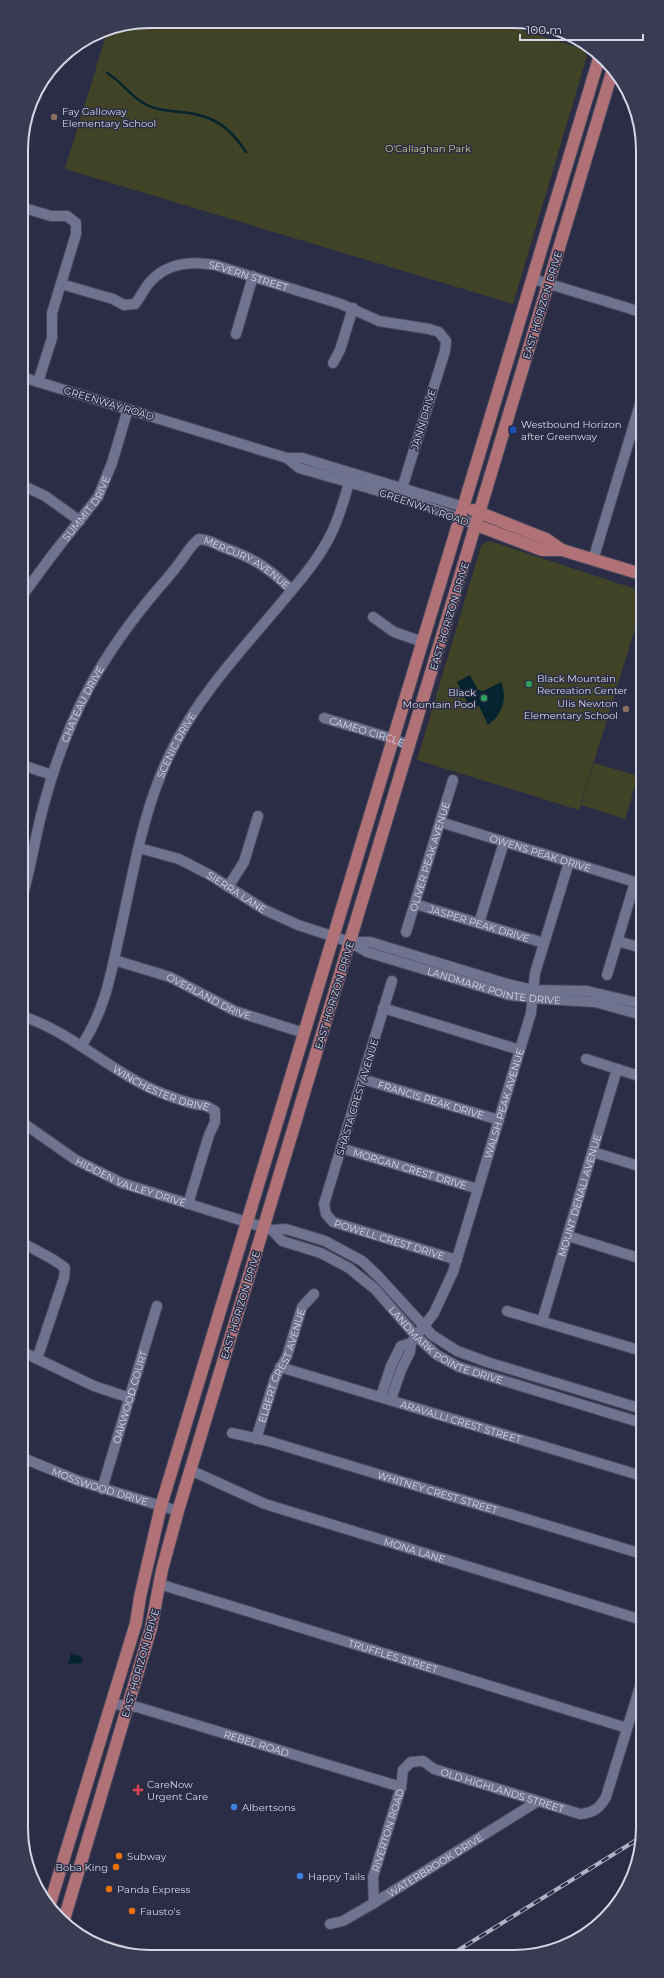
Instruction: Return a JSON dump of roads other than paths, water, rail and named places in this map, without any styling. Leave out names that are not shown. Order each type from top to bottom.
[{"type":"main road","name":"EAST HORIZON DRIVE","points":[[472,510],[503,405],[502,384],[598,62]]},
{"type":"main road","name":"EAST HORIZON DRIVE","points":[[51,1900],[136,1622],[141,1590],[161,1506],[460,519],[472,510],[549,284],[611,76]]},
{"type":"main road","points":[[549,284],[544,278],[561,214],[563,196],[561,186]]},
{"type":"main road","points":[[472,510],[471,518],[476,525]]},
{"type":"main road","name":"GREENWAY ROAD","points":[[472,510],[546,539],[562,550],[636,573]]},
{"type":"main road","name":"EAST HORIZON DRIVE","points":[[65,1915],[151,1628],[159,1584],[190,1470],[268,1228],[350,942],[476,525]]},
{"type":"main road","name":"GREENWAY ROAD","points":[[476,525],[542,550],[562,550]]},
{"type":"main road","points":[[190,1470],[186,1466],[186,1458],[197,1418],[197,1404],[194,1398]]},
{"type":"street","points":[[28,209],[51,216],[67,216],[76,223],[76,234],[52,313],[52,338],[38,382]]},
{"type":"street","name":"SEVERN STREET","points":[[61,284],[113,300],[124,305],[135,304],[152,280],[168,268],[186,263],[199,262],[253,276],[353,308],[379,321],[439,332],[446,341]]},
{"type":"street","points":[[236,334],[253,276]]},
{"type":"street","points":[[533,279],[636,310]]},
{"type":"street","points":[[333,363],[340,350],[353,308]]},
{"type":"street","name":"JANN DRIVE","points":[[399,498],[445,351],[446,341]]},
{"type":"street","name":"GREENWAY ROAD","points":[[28,379],[287,458],[302,458],[472,510]]},
{"type":"street","name":"SUMMIT DRIVE","points":[[28,588],[98,497],[105,483],[128,409]]},
{"type":"street","points":[[593,560],[636,418]]},
{"type":"street","name":"GREENWAY ROAD","points":[[287,458],[299,468],[399,498],[476,525]]},
{"type":"street","name":"SCENIC DRIVE","points":[[82,1045],[101,1011],[139,848],[155,789],[172,749],[184,727],[215,682],[309,569],[331,534],[349,483]]},
{"type":"street","points":[[28,488],[45,496],[80,521]]},
{"type":"street","name":"MERCURY AVENUE","points":[[199,539],[211,540],[223,547],[256,560],[292,590]]},
{"type":"street","name":"CHATEAU DRIVE","points":[[28,873],[52,775],[69,728],[102,663],[118,639],[181,561],[190,546],[199,539]]},
{"type":"street","points":[[373,617],[394,632],[423,642]]},
{"type":"street","name":"CAMEO CIRCLE","points":[[324,718],[394,739],[410,746]]},
{"type":"street","points":[[28,768],[52,775]]},
{"type":"street","name":"OLIVER PEAK AVENUE","points":[[406,932],[452,780]]},
{"type":"street","points":[[228,887],[244,862],[258,816]]},
{"type":"street","name":"OWENS PEAK DRIVE","points":[[440,822],[569,862],[636,880]]},
{"type":"street","points":[[479,923],[504,842]]},
{"type":"street","name":"SIERRA LANE","points":[[139,848],[179,859],[210,874],[228,887],[276,916],[333,937]]},
{"type":"street","name":"WALSH PEAK AVENUE","points":[[386,1398],[395,1357],[401,1346],[414,1339],[434,1313],[444,1293],[457,1260],[531,1012],[535,973],[569,862]]},
{"type":"street","points":[[607,975],[636,887]]},
{"type":"street","name":"JASPER PEAK DRIVE","points":[[415,904],[544,943]]},
{"type":"street","name":"LANDMARK POINTE DRIVE","points":[[333,937],[350,942],[367,952],[509,995],[587,991],[636,1003]]},
{"type":"street","points":[[617,941],[636,946]]},
{"type":"street","name":"OVERLAND DRIVE","points":[[114,960],[170,977],[235,1012],[304,1033]]},
{"type":"street","name":"SHASTA CREST AVENUE","points":[[326,1214],[324,1204],[392,981]]},
{"type":"street","name":"LANDMARK POINTE DRIVE","points":[[534,994],[595,1002],[636,1013]]},
{"type":"street","points":[[383,1008],[520,1050]]},
{"type":"street","name":"WINCHESTER DRIVE","points":[[28,1018],[46,1025],[82,1045],[119,1071],[144,1085],[192,1104],[205,1104],[215,1111],[216,1122],[209,1135],[188,1204]]},
{"type":"street","points":[[586,1059],[636,1075]]},
{"type":"street","name":"MOUNT DENALI AVENUE","points":[[542,1321],[617,1069]]},
{"type":"street","name":"FRANCIS PEAK DRIVE","points":[[362,1079],[499,1120]]},
{"type":"street","name":"HIDDEN VALLEY DRIVE","points":[[28,1126],[76,1160],[96,1171],[137,1189],[248,1222]]},
{"type":"street","name":"MORGAN CREST DRIVE","points":[[341,1148],[478,1190]]},
{"type":"street","points":[[592,1152],[636,1165]]},
{"type":"street","name":"POWELL CREST DRIVE","points":[[326,1214],[333,1222],[457,1260]]},
{"type":"street","name":"LANDMARK POINTE DRIVE","points":[[248,1222],[268,1228],[286,1229],[325,1242],[362,1261],[377,1275],[424,1327],[443,1343],[468,1356],[636,1407]]},
{"type":"street","name":"LANDMARK POINTE DRIVE","points":[[268,1228],[282,1241],[321,1253],[349,1268],[375,1289],[414,1339],[437,1355],[459,1367],[636,1421]]},
{"type":"street","points":[[568,1236],[636,1257]]},
{"type":"street","points":[[28,1246],[47,1258],[58,1262],[65,1268],[64,1278],[37,1359]]},
{"type":"street","name":"ELBERT CREST AVENUE","points":[[256,1439],[280,1367],[287,1356],[302,1307],[314,1294]]},
{"type":"street","name":"OAKWOOD COURT","points":[[102,1489],[157,1306]]},
{"type":"street","points":[[507,1311],[636,1349]]},
{"type":"street","points":[[28,1354],[94,1386],[130,1398]]},
{"type":"street","name":"ARAVALLI CREST STREET","points":[[280,1367],[636,1474]]},
{"type":"street","name":"WHITNEY CREST STREET","points":[[232,1433],[268,1441],[636,1552]]},
{"type":"street","name":"MOSSWOOD DRIVE","points":[[28,1460],[59,1474],[102,1489],[178,1511]]},
{"type":"street","name":"MONA LANE","points":[[190,1470],[265,1504],[636,1618]]},
{"type":"street","name":"TRUFFLES STREET","points":[[159,1584],[627,1728]]},
{"type":"street","points":[[627,1728],[636,1697]]},
{"type":"street","name":"REBEL ROAD","points":[[112,1704],[128,1704],[401,1787]]},
{"type":"street","name":"OLD HIGHLANDS STREET","points":[[411,1762],[423,1761],[434,1769],[580,1814],[595,1810],[602,1804],[606,1797],[627,1728]]},
{"type":"street","name":"RIVERTON ROAD","points":[[374,1903],[373,1877],[401,1787],[403,1770],[411,1762]]},
{"type":"street","name":"WATERBROOK DRIVE","points":[[330,1924],[343,1921],[374,1903],[538,1801]]},
{"type":"water","name":"Black Mountain Pool","points":[[470,675],[478,690],[483,691],[501,682],[504,700],[497,716],[488,725],[479,706],[471,710],[457,682]]},
{"type":"water","points":[[71,1654],[81,1656],[83,1660],[82,1663],[68,1664]]},
{"type":"waterway","points":[[107,73],[116,79],[134,97],[153,108],[202,116],[219,123],[233,135],[246,152]]},
{"type":"railway","points":[[458,1950],[635,1841]]},
{"type":"place","name":"Fay Galloway Elementary School","points":[[54,117]]},
{"type":"place","name":"Westbound Horizon after Greenway","points":[[513,430]]},
{"type":"place","name":"Black Mountain Recreation Center","points":[[529,684]]},
{"type":"place","name":"Black Mountain Pool","points":[[484,698]]},
{"type":"place","name":"Ulis Newton Elementary School","points":[[626,709]]},
{"type":"place","name":"CareNow Urgent Care","points":[[138,1790]]},
{"type":"place","name":"Albertsons","points":[[234,1807]]},
{"type":"place","name":"Subway","points":[[119,1856]]},
{"type":"place","name":"Boba King","points":[[116,1867]]},
{"type":"place","name":"Happy Tails","points":[[300,1876]]},
{"type":"place","name":"Panda Express","points":[[109,1889]]},
{"type":"place","name":"Fausto's","points":[[132,1911]]},
{"type":"park label","name":"O'Callaghan Park","points":[[428,148]]}]
